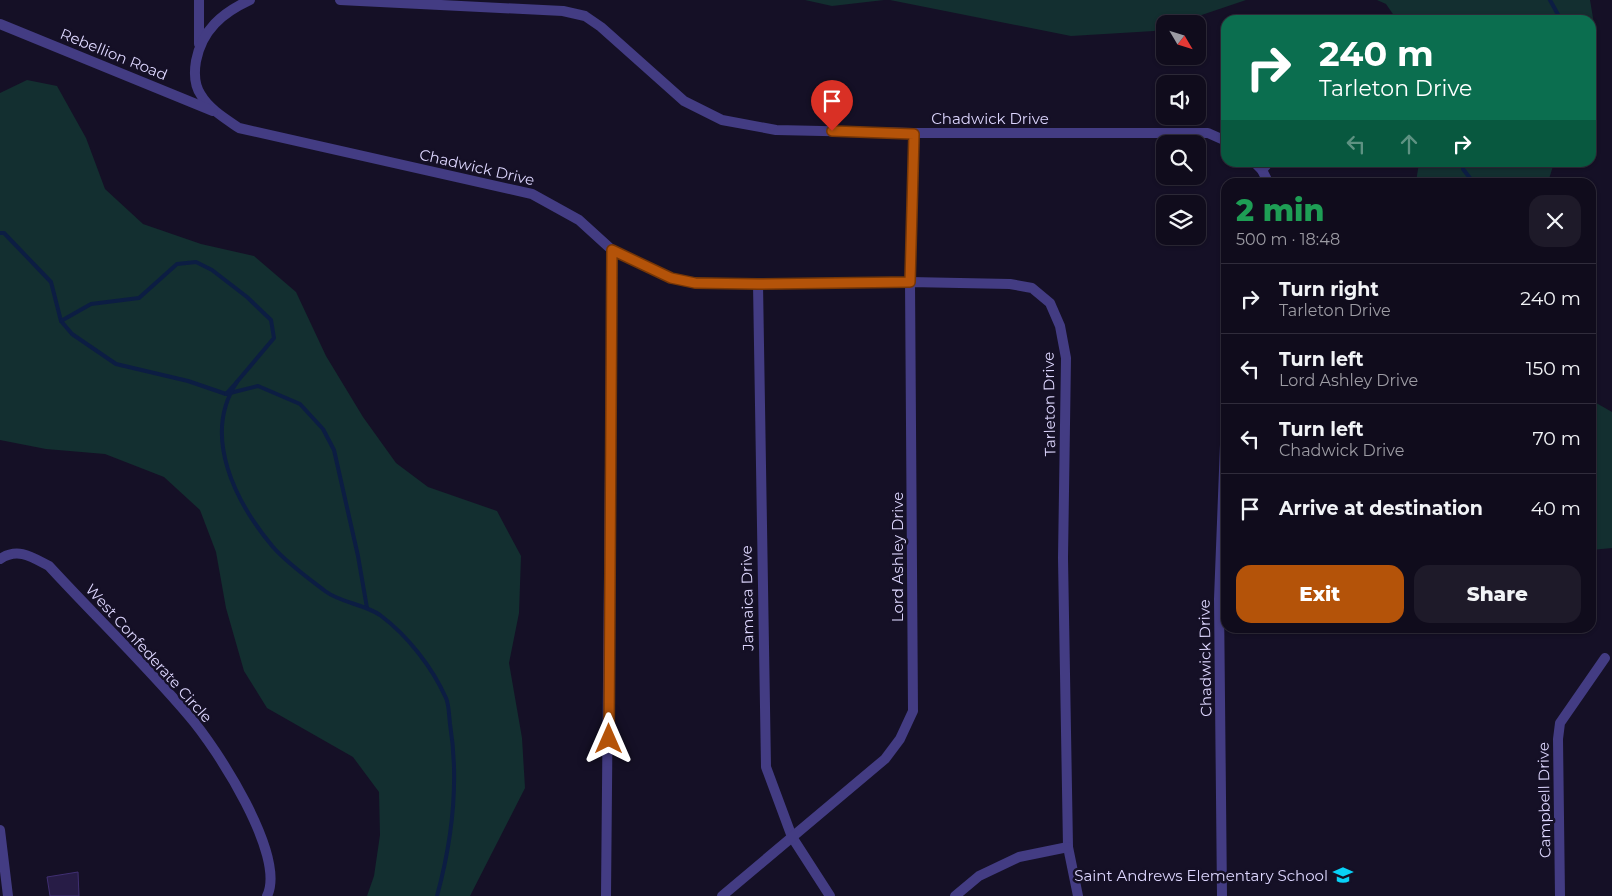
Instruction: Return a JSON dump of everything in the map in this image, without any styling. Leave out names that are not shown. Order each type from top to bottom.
[{"type":"street","points":[[199,0],[199,44]]},
{"type":"street","name":"Chadwick Drive","points":[[250,0],[230,10],[219,19],[199,44],[193,74],[200,95],[217,113],[239,128],[532,194],[579,220],[612,250]]},
{"type":"street","name":"Chadwick Drive","points":[[340,0],[563,11],[585,16],[601,27],[684,101],[722,120],[776,130],[914,134],[1208,133],[1221,139]]},
{"type":"street","name":"Rebellion Road","points":[[0,24],[217,113]]},
{"type":"street","name":"Lord Ashley Drive","points":[[722,896],[885,759],[900,739],[913,711],[910,282],[914,134]]},
{"type":"street","points":[[606,896],[612,250]]},
{"type":"street","name":"Tarleton Drive","points":[[612,250],[671,278],[695,283],[910,282],[1010,284],[1032,288],[1050,303],[1060,326],[1066,358],[1063,558],[1068,847],[1078,896]]},
{"type":"street","name":"Jamaica Drive","points":[[758,284],[766,767],[792,837],[830,896]]},
{"type":"street","name":"Chadwick Drive","points":[[1221,548],[1219,599],[1222,896]]},
{"type":"street","name":"West Confederate Circle","points":[[0,559],[18,552],[27,554],[49,566],[190,717],[231,776],[263,840],[270,864],[270,890],[267,896]]},
{"type":"street","name":"Campbell Drive","points":[[1560,896],[1558,739],[1560,723],[1605,658]]},
{"type":"street","points":[[0,830],[8,896]]},
{"type":"street","points":[[955,896],[979,876],[1019,856],[1068,847]]},
{"type":"green space","points":[[805,0],[884,0],[832,6]]},
{"type":"green space","points":[[890,0],[1246,0],[1202,15],[1156,15],[1156,30],[1154,31],[1071,36]]},
{"type":"green space","points":[[1377,0],[1590,0],[1592,15],[1394,15],[1386,4]]},
{"type":"green space","points":[[27,80],[57,86],[86,138],[105,189],[143,224],[201,244],[254,256],[296,292],[326,356],[363,417],[396,463],[428,487],[497,511],[521,556],[519,613],[509,663],[522,738],[525,788],[470,896],[367,896],[374,876],[380,835],[379,792],[353,757],[267,708],[244,671],[226,608],[216,552],[200,510],[164,477],[105,454],[46,449],[0,440],[0,93]]},
{"type":"green space","points":[[1418,167],[1553,167],[1549,178],[1417,178]]},
{"type":"green space","points":[[1596,403],[1612,412],[1612,548],[1596,550]]},
{"type":"building","points":[[78,872],[79,896],[50,896],[47,877]]},
{"type":"waterway","points":[[1550,0],[1558,15]]},
{"type":"waterway","points":[[1463,167],[1470,178]]},
{"type":"waterway","points":[[0,233],[4,233],[51,282],[61,321],[72,334],[116,364],[188,381],[226,394],[258,386],[300,404],[323,429],[334,450],[358,556],[367,608]]},
{"type":"waterway","points":[[61,321],[91,304],[139,298],[177,264],[196,262],[212,270],[247,297],[271,320],[274,338],[236,383]]},
{"type":"waterway","points":[[226,394],[237,382],[227,403],[222,424],[223,446],[236,490],[259,529],[285,559],[325,591],[338,598],[374,611],[400,632],[434,675],[446,698],[453,745],[454,789],[447,854],[437,896]]},
{"type":"place","name":"Saint Andrews Elementary School","points":[[1343,875]]},
{"type":"route","points":[[609,739],[612,250],[671,278],[695,283],[910,282],[914,134],[832,131]]}]
